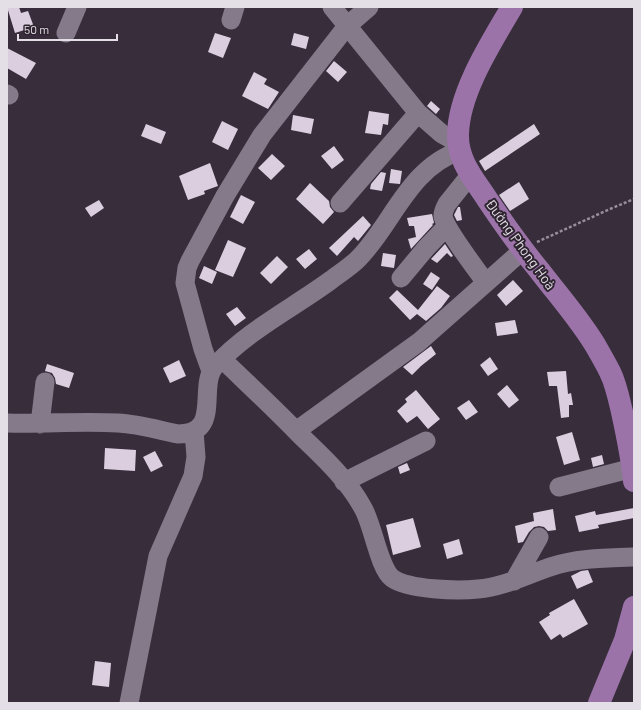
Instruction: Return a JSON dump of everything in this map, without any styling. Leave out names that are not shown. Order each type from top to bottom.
[{"type":"main road","name":"Đường Phong Hoà","points":[[512,7],[470,86],[461,112],[458,133],[462,160],[523,250],[557,293],[597,348],[610,372],[620,405],[633,474]]},
{"type":"main road","points":[[599,703],[625,640],[634,607]]},
{"type":"street","points":[[66,33],[77,7]]},
{"type":"street","points":[[7,423],[40,424],[104,422],[144,426],[178,434],[194,431],[199,427],[205,418],[209,377],[217,365],[252,333],[321,287],[357,259],[371,244],[414,183],[439,160],[459,147],[418,113],[332,7]]},
{"type":"street","points":[[369,7],[347,26],[262,136],[224,196],[190,261],[185,275],[185,283],[203,349],[217,365],[296,431],[321,455],[344,482],[364,509],[384,568],[393,579],[423,587],[465,589],[489,588],[569,562],[634,557]]},
{"type":"street","points":[[340,203],[418,113]]},
{"type":"street","points":[[471,174],[444,209],[443,216],[447,226],[486,283]]},
{"type":"street","points":[[401,278],[447,226]]},
{"type":"street","points":[[296,431],[419,342],[523,250]]},
{"type":"street","points":[[40,424],[45,382]]},
{"type":"street","points":[[129,703],[158,556],[192,476],[196,447],[194,431]]},
{"type":"street","points":[[344,482],[426,441]]},
{"type":"street","points":[[559,487],[633,474]]},
{"type":"street","points":[[514,580],[539,537]]},
{"type":"path","points":[[523,250],[634,199]]},
{"type":"building","points":[[7,7],[19,7],[21,13],[28,11],[34,27],[15,33]]},
{"type":"building","points":[[215,33],[231,38],[223,58],[208,52]]},
{"type":"building","points":[[294,33],[309,37],[306,49],[291,45]]},
{"type":"building","points":[[7,48],[36,63],[26,79],[7,68]]},
{"type":"building","points":[[334,61],[347,72],[338,82],[326,71]]},
{"type":"building","points":[[254,72],[267,79],[264,84],[279,92],[268,109],[242,96]]},
{"type":"building","points":[[431,101],[440,109],[436,114],[427,106]]},
{"type":"building","points":[[369,111],[389,114],[388,125],[383,124],[381,135],[365,133]]},
{"type":"building","points":[[293,115],[314,119],[311,134],[291,130]]},
{"type":"building","points":[[222,121],[238,129],[228,150],[212,142]]},
{"type":"building","points":[[146,124],[166,132],[161,144],[141,136]]},
{"type":"building","points":[[534,124],[540,134],[485,171],[479,161]]},
{"type":"building","points":[[334,146],[344,160],[332,169],[321,156]]},
{"type":"building","points":[[272,154],[285,166],[271,180],[258,168]]},
{"type":"building","points":[[210,163],[218,186],[204,191],[205,194],[188,200],[179,176]]},
{"type":"building","points":[[391,169],[402,171],[400,184],[389,183]]},
{"type":"building","points":[[381,172],[386,173],[382,191],[370,189],[371,184]]},
{"type":"building","points":[[519,182],[529,199],[510,211],[499,195]]},
{"type":"building","points":[[310,183],[329,201],[330,207],[334,212],[323,224],[296,199]]},
{"type":"building","points":[[241,195],[255,202],[243,224],[230,217]]},
{"type":"building","points":[[99,200],[104,208],[91,217],[85,208]]},
{"type":"building","points":[[458,207],[460,207],[462,220],[457,221],[454,215]]},
{"type":"building","points":[[432,214],[433,225],[411,249],[408,239],[416,237],[414,226],[409,226],[407,218]]},
{"type":"building","points":[[363,216],[371,225],[358,241],[354,237],[337,256],[329,248]]},
{"type":"building","points":[[228,240],[246,248],[233,277],[215,270]]},
{"type":"building","points":[[445,244],[453,256],[451,257],[447,253],[437,263],[431,259]]},
{"type":"building","points":[[309,249],[317,259],[305,269],[296,259]]},
{"type":"building","points":[[383,253],[396,255],[394,268],[381,266]]},
{"type":"building","points":[[277,256],[288,267],[271,284],[260,273]]},
{"type":"building","points":[[204,266],[217,272],[212,284],[199,278]]},
{"type":"building","points":[[431,272],[440,278],[432,290],[423,284]]},
{"type":"building","points":[[513,280],[523,291],[506,306],[497,295]]},
{"type":"building","points":[[437,286],[450,296],[441,308],[426,321],[417,314],[410,320],[389,298],[397,290],[418,310]]},
{"type":"building","points":[[237,307],[246,318],[235,326],[226,314]]},
{"type":"building","points":[[515,320],[518,333],[497,336],[495,323]]},
{"type":"building","points":[[431,346],[436,354],[412,375],[403,367]]},
{"type":"building","points":[[490,357],[498,369],[488,376],[480,365]]},
{"type":"building","points":[[179,360],[186,376],[170,383],[163,368]]},
{"type":"building","points":[[47,364],[74,373],[69,388],[56,384],[52,373],[45,371]]},
{"type":"building","points":[[566,371],[568,394],[571,393],[573,405],[569,405],[569,417],[561,418],[557,386],[549,386],[547,372]]},
{"type":"building","points":[[507,385],[519,400],[509,408],[497,394]]},
{"type":"building","points":[[416,390],[440,419],[428,429],[417,416],[407,423],[397,411],[407,402],[405,399]]},
{"type":"building","points":[[469,400],[478,412],[466,420],[457,408]]},
{"type":"building","points":[[572,432],[580,460],[564,465],[556,437]]},
{"type":"building","points":[[105,448],[136,450],[135,471],[104,469]]},
{"type":"building","points":[[155,451],[163,466],[151,472],[143,457]]},
{"type":"building","points":[[602,455],[604,464],[593,467],[591,458]]},
{"type":"building","points":[[407,463],[410,470],[400,474],[398,467]]},
{"type":"building","points":[[634,508],[634,518],[598,525],[599,528],[579,532],[575,516],[595,511],[596,515]]},
{"type":"building","points":[[553,509],[556,530],[548,531],[544,527],[534,527],[523,542],[518,543],[515,526],[534,521],[533,513]]},
{"type":"building","points":[[413,518],[421,547],[393,555],[386,525]]},
{"type":"building","points":[[459,539],[463,554],[447,559],[443,544]]},
{"type":"building","points":[[588,570],[593,582],[577,589],[571,576],[581,571]]},
{"type":"building","points":[[574,599],[588,624],[563,638],[560,634],[551,640],[539,622],[550,615],[549,613]]},
{"type":"building","points":[[95,661],[111,663],[109,687],[92,685]]}]
